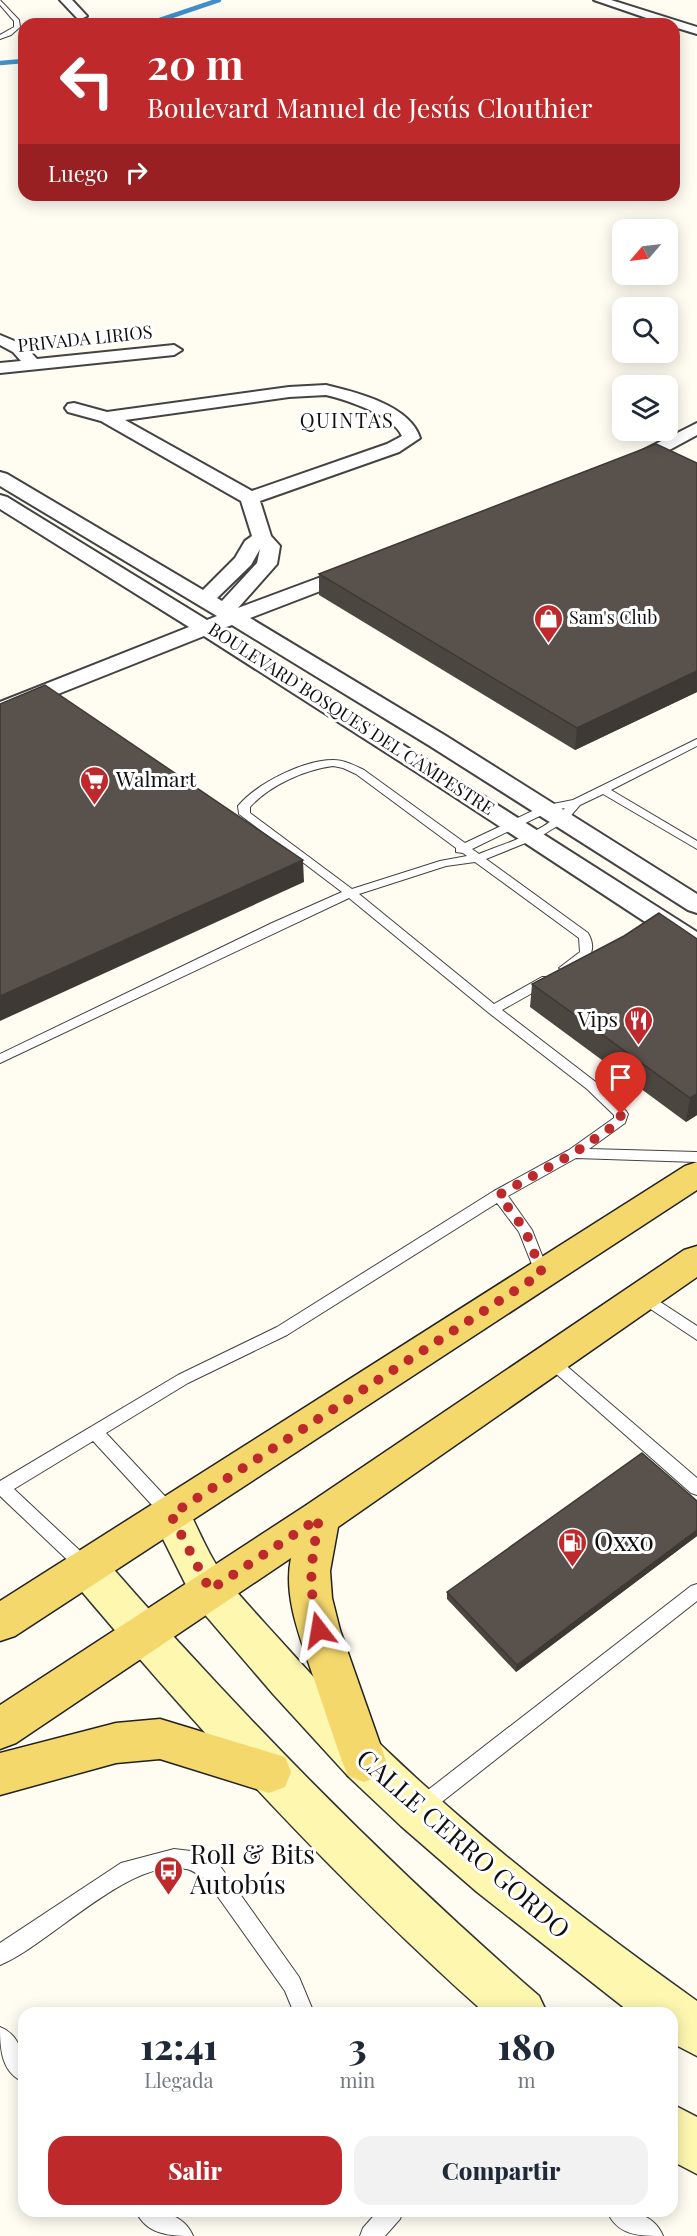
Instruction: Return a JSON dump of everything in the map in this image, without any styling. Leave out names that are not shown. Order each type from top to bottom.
[{"type":"main road","points":[[0,1623],[171,1515],[697,1174]]},
{"type":"main road","points":[[0,1729],[319,1518],[697,1259]]},
{"type":"main road","name":"CALLE CERRO GORDO","points":[[171,1515],[210,1590],[364,1761],[417,1810],[615,1972],[664,2007]]},
{"type":"main road","points":[[319,1518],[309,1571],[311,1598],[319,1630],[364,1761]]},
{"type":"main road","points":[[87,1568],[143,1635],[353,1860],[445,1948],[515,2007]]},
{"type":"main road","points":[[0,1774],[116,1743],[160,1739],[269,1772]]},
{"type":"main road","name":"CALLE CERRO GORDO","points":[[678,2017],[697,2031]]},
{"type":"main road","points":[[678,2134],[697,2148]]},
{"type":"street","points":[[66,0],[81,16]]},
{"type":"street","points":[[600,0],[658,18]]},
{"type":"street","points":[[616,5],[642,0]]},
{"type":"street","points":[[680,25],[696,30]]},
{"type":"street","points":[[0,340],[15,344],[23,350],[31,364]]},
{"type":"street","name":"PRIVADA LIRIOS","points":[[0,368],[174,350]]},
{"type":"street","points":[[107,417],[289,392],[326,390],[360,398],[401,422],[409,431],[411,438],[393,448],[250,498]]},
{"type":"street","points":[[74,408],[107,417],[250,498],[262,538],[270,546],[267,564],[229,614]]},
{"type":"street","points":[[611,473],[697,428]]},
{"type":"street","name":"BOULEVARD BOSQUES DEL CAMPESTRE","points":[[0,478],[562,810],[697,904]]},
{"type":"street","name":"BOULEVARD BOSQUES DEL CAMPESTRE","points":[[0,501],[207,627],[697,944]]},
{"type":"street","points":[[205,599],[243,561],[252,545],[262,538]]},
{"type":"street","points":[[0,710],[207,627],[229,614],[368,566]]},
{"type":"lane","points":[[0,2],[17,21],[17,27],[9,34],[0,37]]},
{"type":"lane","points":[[0,1059],[276,926],[350,893],[444,863],[479,858],[524,830],[697,742]]},
{"type":"lane","points":[[87,1568],[1,1488],[183,1379],[282,1331],[499,1195],[574,1153],[620,1120],[621,1114],[592,1086],[493,1010],[350,893],[245,814],[244,806],[251,798],[309,768],[323,764],[349,766],[584,936],[589,944],[584,956],[493,1010]]},
{"type":"lane","points":[[604,790],[697,846]]},
{"type":"lane","points":[[444,863],[464,847],[524,830],[562,810]]},
{"type":"lane","points":[[574,1153],[697,1157]]},
{"type":"lane","points":[[499,1195],[525,1230],[542,1273]]},
{"type":"lane","points":[[642,1296],[697,1334]]},
{"type":"lane","points":[[548,1359],[697,1488]]},
{"type":"lane","points":[[94,1431],[171,1515]]},
{"type":"lane","points":[[417,1810],[697,1591]]},
{"type":"lane","points":[[0,1954],[128,1869],[174,1858],[191,1860],[213,1873],[292,1984],[302,2007]]},
{"type":"lane","points":[[0,2037],[18,2063]]},
{"type":"lane","points":[[155,2217],[182,2236]]},
{"type":"lane","points":[[371,2236],[387,2217]]},
{"type":"lane","points":[[626,2217],[652,2236]]},
{"type":"building","name":"Sam's Club","points":[[656,444],[697,463],[697,671],[577,728],[319,574]]},
{"type":"building","name":"Walmart","points":[[45,685],[303,860],[0,996],[0,704]]},
{"type":"building","name":"Vips","points":[[659,913],[697,939],[697,1094],[690,1098],[532,984],[624,936]]},
{"type":"building","name":"Oxxo","points":[[642,1453],[697,1501],[697,1530],[517,1665],[447,1592]]},
{"type":"waterway","points":[[166,18],[219,0]]},
{"type":"waterway","points":[[0,63],[18,62]]},
{"type":"place","name":"Sam's Club","points":[[548,644]]},
{"type":"place","name":"Walmart","points":[[95,806]]},
{"type":"place","name":"Vips","points":[[639,1046]]},
{"type":"place","name":"Oxxo","points":[[573,1568]]},
{"type":"place","name":"Roll & Bits Autobús","points":[[169,1896]]},
{"type":"district","name":"QUINTAS","points":[[347,421]]},
{"type":"route","points":[[319,1630],[311,1598],[309,1571],[319,1518],[210,1590],[171,1515],[542,1273],[525,1230],[499,1195],[574,1153],[615,1125],[620,1120],[621,1114]]}]
